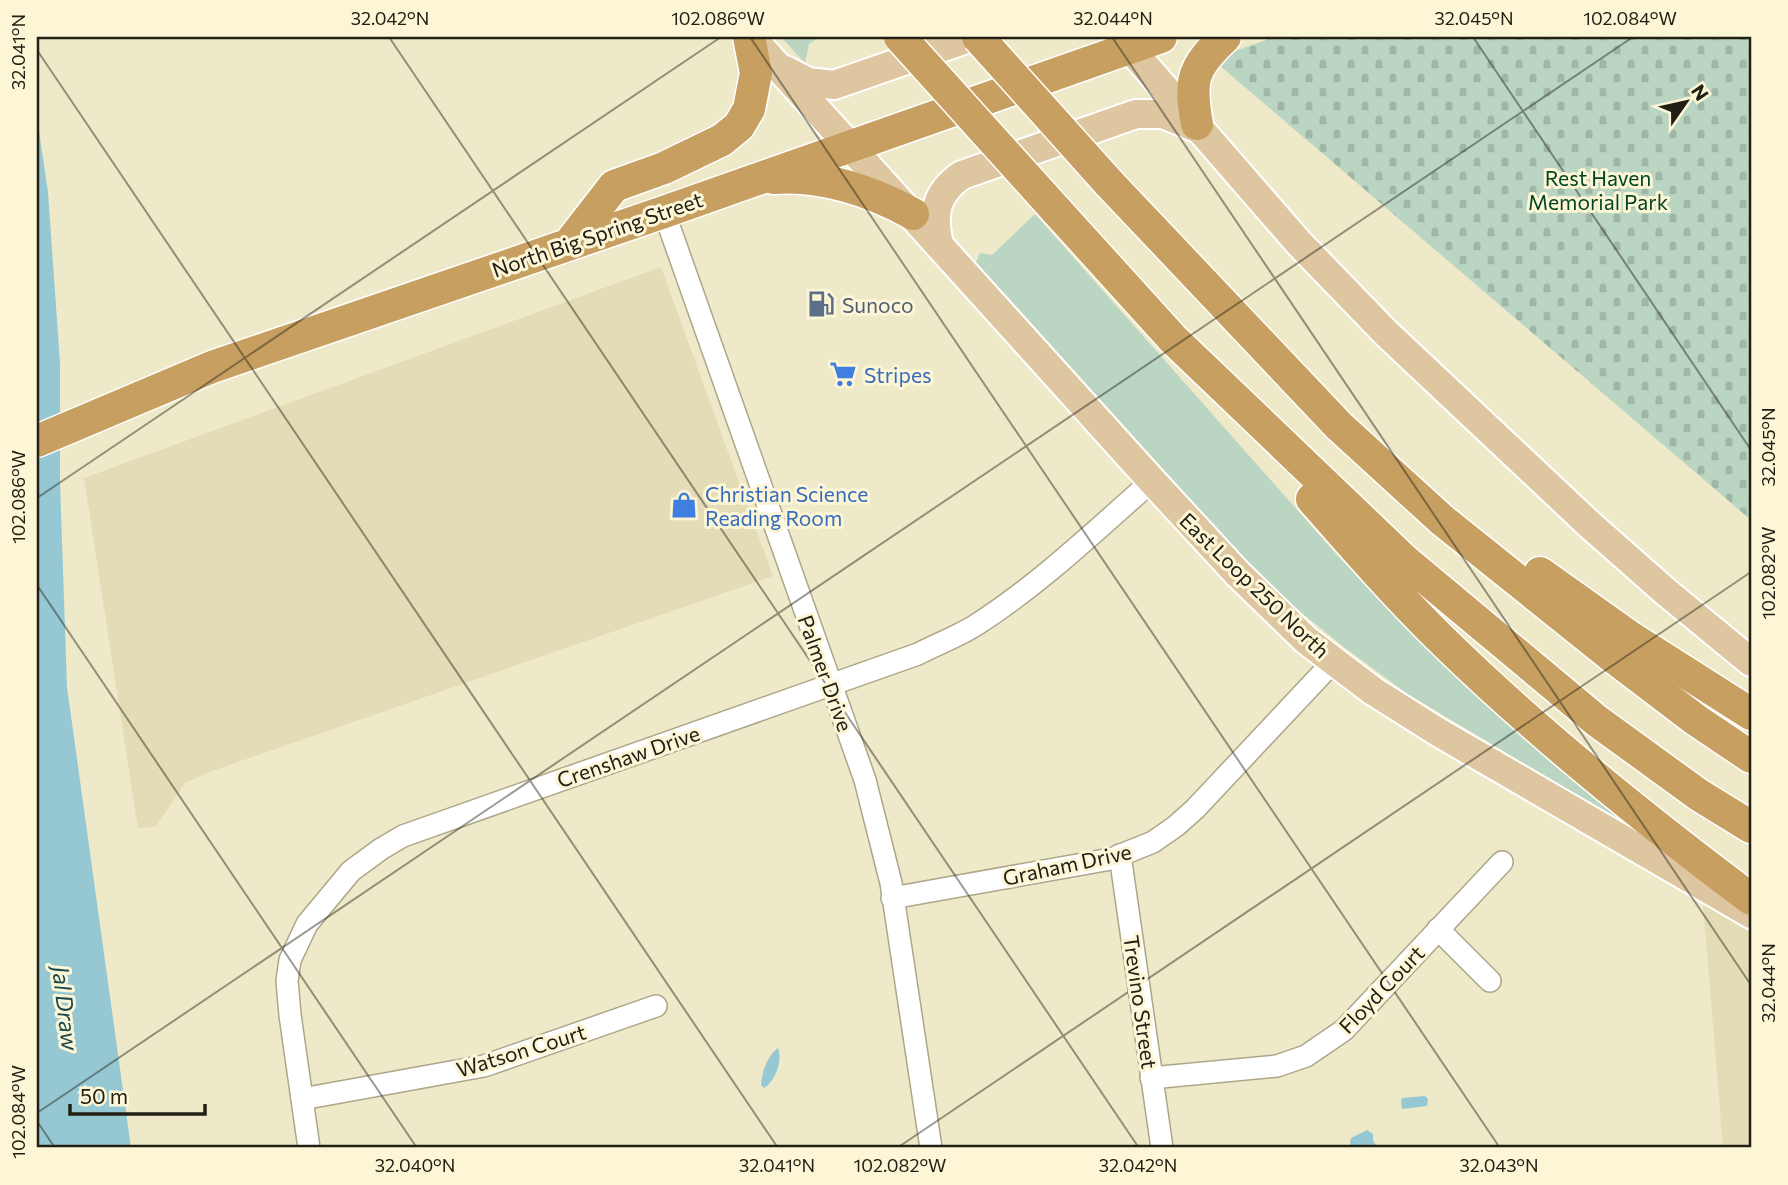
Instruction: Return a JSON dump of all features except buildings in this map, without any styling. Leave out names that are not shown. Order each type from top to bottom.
[{"type":"highway","points":[[569,244],[614,186],[664,168],[722,140],[739,126],[749,109],[756,73],[750,37]]},
{"type":"highway","points":[[900,37],[1173,339],[1357,552],[1442,640],[1541,731],[1751,899]]},
{"type":"highway","points":[[978,37],[1108,182],[1339,426],[1442,520],[1613,657],[1751,758]]},
{"type":"highway","name":"North Big Spring Street","points":[[37,442],[212,367],[664,212],[1125,42],[1161,37]]},
{"type":"highway","points":[[1201,129],[1191,94],[1194,78],[1212,49],[1225,37]]},
{"type":"highway","points":[[755,179],[788,177],[846,186],[892,203],[912,215]]},
{"type":"highway","points":[[1243,326],[1329,395],[1384,447],[1516,555],[1630,637],[1751,715]]},
{"type":"highway","points":[[1173,339],[1355,516],[1469,617],[1597,721],[1699,795],[1751,827]]},
{"type":"main road","name":"East Loop 250 North","points":[[750,37],[1152,481],[1238,574],[1306,640],[1373,691],[1438,732],[1751,914]]},
{"type":"main road","points":[[776,65],[808,82],[834,85],[972,37]]},
{"type":"main road","points":[[1125,42],[1307,251],[1431,377],[1589,524],[1751,662]]},
{"type":"main road","points":[[939,244],[934,225],[938,203],[942,193],[962,175],[1136,114],[1155,113],[1174,117],[1201,129]]},
{"type":"street","name":"Palmer Drive","points":[[664,212],[865,780],[892,898],[932,1148]]},
{"type":"street","name":"Crenshaw Drive","points":[[309,1148],[287,981],[290,960],[307,924],[359,864],[403,836],[918,654],[974,626],[1042,576],[1152,481]]},
{"type":"street","name":"Graham Drive","points":[[892,898],[1111,859],[1153,842],[1187,816],[1334,662]]},
{"type":"street","name":"Trevino Street","points":[[1120,855],[1162,1148]]},
{"type":"street","name":"Floyd Court","points":[[1151,1078],[1277,1066],[1306,1056],[1344,1030],[1502,862]]},
{"type":"street","points":[[1438,929],[1490,981]]},
{"type":"street","name":"Watson Court","points":[[302,1099],[484,1066],[656,1006]]},
{"type":"shaded area","points":[[661,267],[773,576],[212,771],[185,783],[156,826],[138,829],[84,478]]},
{"type":"shaded area","points":[[1703,904],[1751,933],[1751,1148],[1723,1148]]},
{"type":"green space","points":[[781,37],[820,37],[809,44],[805,63]]},
{"type":"green space","name":"Rest Haven Memorial Park","points":[[1275,37],[1751,37],[1751,520],[1212,59]]},
{"type":"green space","points":[[1035,214],[1338,556],[1410,632],[1465,685],[1642,834],[1406,693],[1293,606],[1249,564],[976,262],[980,253],[992,255]]},
{"type":"water","name":"Jal Draw","points":[[37,118],[48,192],[60,363],[60,482],[67,687],[131,1148],[37,1148]]},
{"type":"water","points":[[778,1048],[777,1070],[772,1081],[764,1088],[761,1085],[764,1070],[771,1055]]},
{"type":"water","points":[[1425,1096],[1428,1099],[1427,1106],[1402,1109],[1402,1098]]},
{"type":"water","points":[[1367,1130],[1373,1134],[1377,1147],[1353,1147],[1350,1144],[1351,1138]]},
{"type":"place","name":"Sunoco","points":[[821,304]]},
{"type":"place","name":"Stripes","points":[[843,374]]},
{"type":"place","name":"Christian Science Reading Room","points":[[684,505]]}]
